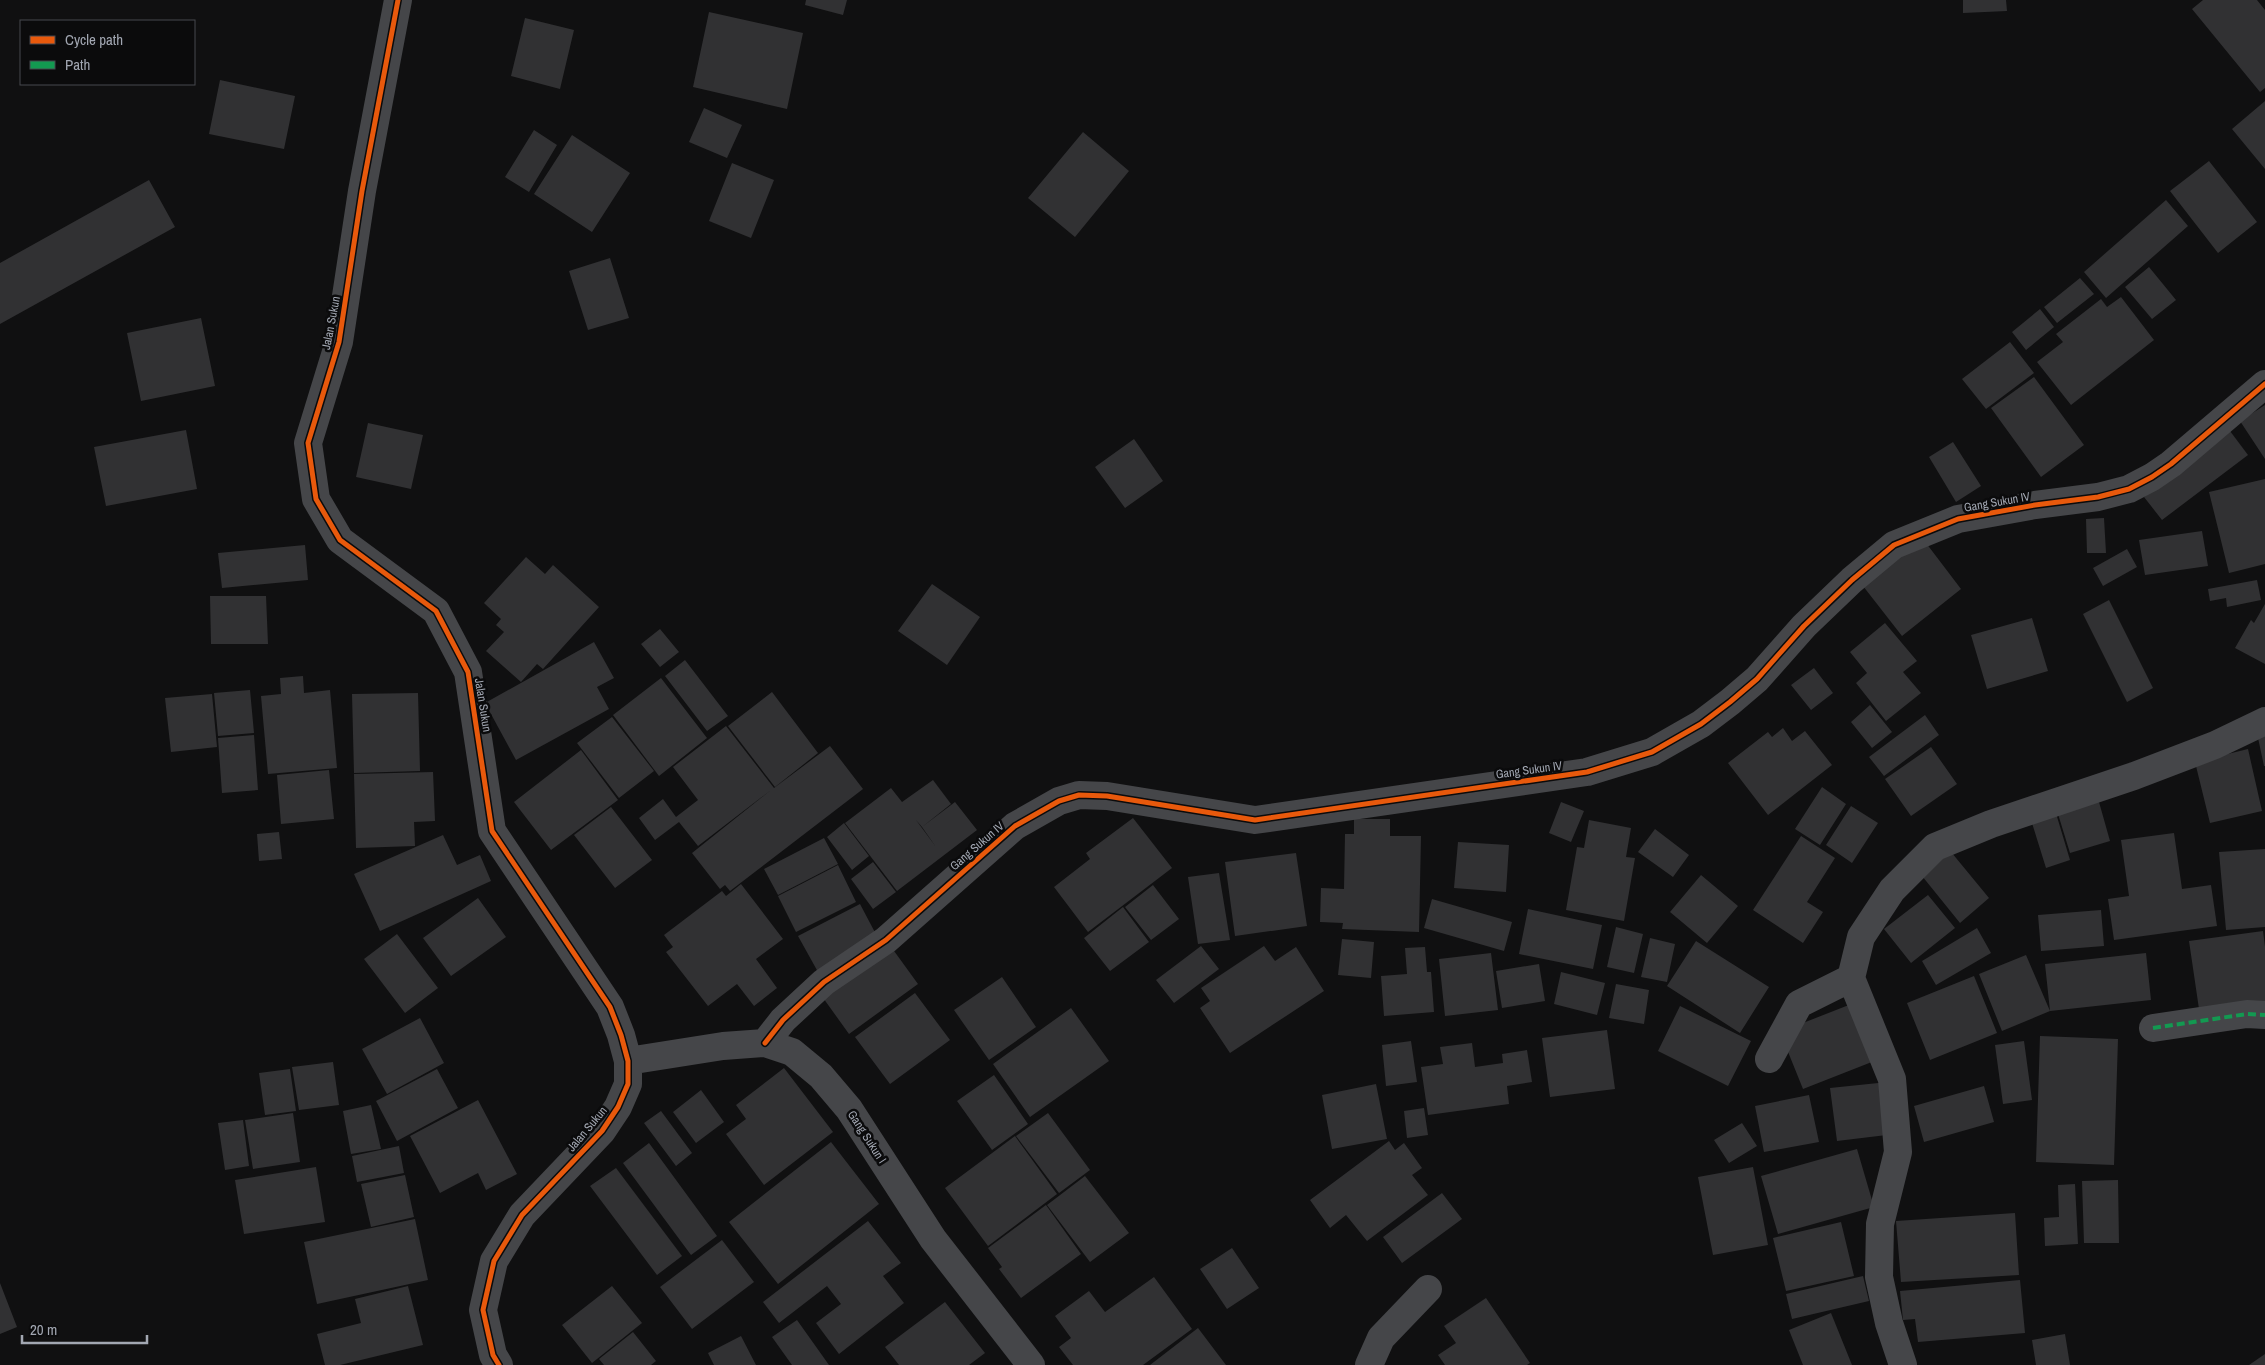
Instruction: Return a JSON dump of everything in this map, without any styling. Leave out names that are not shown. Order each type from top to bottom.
[{"type":"street","name":"Jalan Sukun","points":[[398,0],[362,191],[339,342],[308,443],[316,499],[340,540],[436,611],[468,672],[492,832],[610,1007],[621,1035],[628,1061],[628,1084],[618,1107],[602,1131],[522,1216],[494,1261],[483,1310],[493,1355],[499,1365]]},
{"type":"street","name":"Gang Sukun IV","points":[[765,1043],[783,1020],[824,982],[886,940],[1015,826],[1059,801],[1079,796],[1107,796],[1255,820],[1587,772],[1652,752],[1701,724],[1757,679],[1804,626],[1852,580],[1894,545],[1958,519],[2036,505],[2098,497],[2129,489],[2171,464],[2265,384]]},
{"type":"street","points":[[1903,1365],[1889,1323],[1879,1277],[1880,1224],[1898,1152],[1892,1079],[1851,978],[1860,937],[1892,890],[1935,847],[1991,824],[2152,769],[2215,745],[2265,721]]},
{"type":"street","points":[[1769,1058],[1799,1004],[1851,978]]},
{"type":"street","points":[[2153,1028],[2247,1014],[2265,1014]]},
{"type":"street","name":"Gang Sukun I","points":[[628,1061],[723,1046],[765,1043],[792,1052],[821,1076],[849,1109],[933,1239],[1031,1365]]},
{"type":"street","points":[[1369,1365],[1381,1338],[1428,1289]]},
{"type":"building","points":[[806,0],[847,0],[843,15],[805,5]]},
{"type":"building","points":[[1963,0],[2006,0],[2007,11],[1963,13]]},
{"type":"building","points":[[2203,0],[2257,0],[2265,10],[2265,88],[2260,92],[2192,9]]},
{"type":"building","points":[[709,12],[803,33],[787,109],[693,87]]},
{"type":"building","points":[[525,18],[574,30],[560,89],[511,76]]},
{"type":"building","points":[[220,80],[295,96],[284,149],[209,134]]},
{"type":"building","points":[[2265,101],[2265,169],[2232,129]]},
{"type":"building","points":[[704,108],[742,125],[727,158],[689,142]]},
{"type":"building","points":[[534,130],[557,145],[529,192],[505,177]]},
{"type":"building","points":[[1083,132],[1129,171],[1075,237],[1028,198]]},
{"type":"building","points":[[572,135],[630,173],[592,232],[534,194]]},
{"type":"building","points":[[2209,161],[2257,222],[2218,253],[2170,191]]},
{"type":"building","points":[[732,163],[774,180],[751,238],[709,221]]},
{"type":"building","points":[[149,180],[175,227],[0,324],[0,263]]},
{"type":"building","points":[[2166,200],[2188,226],[2106,298],[2084,272]]},
{"type":"building","points":[[610,258],[629,318],[588,330],[569,271]]},
{"type":"building","points":[[2149,267],[2176,300],[2152,319],[2125,287]]},
{"type":"building","points":[[2080,278],[2094,294],[2057,323],[2044,307]]},
{"type":"building","points":[[2121,297],[2154,340],[2071,405],[2037,362],[2063,342],[2056,334],[2101,299],[2107,307]]},
{"type":"building","points":[[2040,309],[2054,327],[2026,350],[2012,332]]},
{"type":"building","points":[[201,318],[215,386],[141,401],[127,333]]},
{"type":"building","points":[[2010,342],[2034,373],[1986,409],[1962,379]]},
{"type":"building","points":[[2034,377],[2084,445],[2041,477],[1991,408]]},
{"type":"building","points":[[2265,405],[2265,459],[2240,421]]},
{"type":"building","points":[[368,423],[423,435],[411,489],[356,477]]},
{"type":"building","points":[[186,430],[197,489],[106,506],[94,447]]},
{"type":"building","points":[[2230,431],[2248,455],[2162,520],[2144,497]]},
{"type":"building","points":[[1134,439],[1163,481],[1125,508],[1095,467]]},
{"type":"building","points":[[1953,442],[1981,486],[1956,502],[1929,457]]},
{"type":"building","points":[[2265,479],[2265,564],[2229,573],[2209,492]]},
{"type":"building","points":[[2104,518],[2106,553],[2087,553],[2086,519]]},
{"type":"building","points":[[2202,531],[2208,566],[2145,575],[2139,540]]},
{"type":"building","points":[[1923,539],[1961,589],[1902,636],[1863,586]]},
{"type":"building","points":[[305,545],[308,580],[222,588],[218,553]]},
{"type":"building","points":[[2127,549],[2137,567],[2103,586],[2093,568]]},
{"type":"building","points":[[526,557],[545,574],[553,565],[599,607],[543,669],[537,664],[521,682],[486,651],[504,632],[496,625],[501,619],[484,603]]},
{"type":"building","points":[[2257,580],[2261,600],[2227,607],[2226,598],[2210,601],[2208,589]]},
{"type":"building","points":[[932,584],[980,617],[947,665],[898,631]]},
{"type":"building","points":[[210,596],[266,596],[268,644],[211,644]]},
{"type":"building","points":[[2109,600],[2153,688],[2127,702],[2083,614]]},
{"type":"building","points":[[2265,604],[2265,664],[2235,648],[2251,620],[2254,623]]},
{"type":"building","points":[[2032,618],[2048,671],[1987,689],[1971,635]]},
{"type":"building","points":[[1885,623],[1917,661],[1903,672],[1921,693],[1886,721],[1856,683],[1867,673],[1850,652]]},
{"type":"building","points":[[660,629],[679,652],[660,667],[641,644]]},
{"type":"building","points":[[594,642],[614,678],[597,687],[609,709],[516,760],[485,703]]},
{"type":"building","points":[[685,660],[728,716],[707,731],[665,676]]},
{"type":"building","points":[[1814,668],[1833,693],[1811,710],[1791,685]]},
{"type":"building","points":[[303,676],[304,693],[330,690],[337,768],[268,774],[261,696],[281,694],[280,678]]},
{"type":"building","points":[[661,678],[707,738],[659,776],[613,715]]},
{"type":"building","points":[[250,690],[254,733],[218,736],[214,693]]},
{"type":"building","points":[[772,692],[818,753],[775,787],[728,726]]},
{"type":"building","points":[[418,693],[420,771],[354,773],[352,694]]},
{"type":"building","points":[[212,694],[217,747],[171,752],[165,698]]},
{"type":"building","points":[[1870,705],[1892,732],[1872,748],[1851,722]]},
{"type":"building","points":[[1925,715],[1939,735],[1884,776],[1869,757]]},
{"type":"building","points":[[612,717],[654,771],[619,798],[577,743]]},
{"type":"building","points":[[2265,717],[2265,766],[2264,766],[2254,719]]},
{"type":"building","points":[[726,726],[774,788],[830,746],[863,789],[730,891],[725,885],[720,889],[692,853],[771,790],[698,846],[679,822],[655,840],[639,818],[663,799],[676,817],[698,800],[673,767]]},
{"type":"building","points":[[1783,728],[1792,741],[1805,731],[1832,765],[1768,815],[1728,763],[1768,732],[1772,737]]},
{"type":"building","points":[[254,735],[258,790],[222,793],[218,738]]},
{"type":"building","points":[[1931,747],[1957,784],[1911,816],[1885,779]]},
{"type":"building","points":[[2248,749],[2262,811],[2210,823],[2195,762]]},
{"type":"building","points":[[581,750],[618,800],[551,850],[514,802]]},
{"type":"building","points":[[329,770],[334,819],[281,824],[277,775]]},
{"type":"building","points":[[433,772],[435,821],[414,822],[415,846],[356,848],[354,774]]},
{"type":"building","points":[[933,780],[951,804],[922,827],[955,802],[977,830],[897,891],[845,823],[891,788],[902,802]]},
{"type":"building","points":[[1822,787],[1846,804],[1820,845],[1795,829]]},
{"type":"building","points":[[2052,800],[2070,860],[2046,868],[2027,807]]},
{"type":"building","points":[[1561,802],[1584,811],[1571,842],[1549,833]]},
{"type":"building","points":[[2099,802],[2110,841],[2070,853],[2058,814]]},
{"type":"building","points":[[1851,806],[1878,823],[1852,863],[1826,845]]},
{"type":"building","points":[[611,807],[652,860],[615,888],[574,835]]},
{"type":"building","points":[[1133,818],[1172,868],[1088,932],[1054,887],[1090,859],[1086,853]]},
{"type":"building","points":[[1354,819],[1390,819],[1390,836],[1421,836],[1419,932],[1342,929],[1343,923],[1320,922],[1321,888],[1344,889],[1345,834],[1354,834]]},
{"type":"building","points":[[1589,820],[1631,828],[1626,857],[1635,858],[1624,921],[1566,910],[1577,847],[1584,848]]},
{"type":"building","points":[[844,823],[869,856],[852,870],[827,837]]},
{"type":"building","points":[[1655,829],[1689,855],[1673,877],[1638,852]]},
{"type":"building","points":[[279,832],[282,859],[259,861],[257,834]]},
{"type":"building","points":[[2174,833],[2182,889],[2211,885],[2217,926],[2114,940],[2108,899],[2129,896],[2121,840]]},
{"type":"building","points":[[443,835],[457,865],[480,855],[491,881],[380,931],[354,874]]},
{"type":"building","points":[[1801,836],[1835,858],[1807,902],[1823,912],[1803,943],[1753,910]]},
{"type":"building","points":[[824,838],[838,864],[778,895],[764,869]]},
{"type":"building","points":[[1458,842],[1509,845],[1506,892],[1454,888]]},
{"type":"building","points":[[1947,847],[1989,898],[1960,923],[1918,871]]},
{"type":"building","points":[[2265,849],[2265,927],[2226,930],[2219,852]]},
{"type":"building","points":[[1296,853],[1307,926],[1235,936],[1225,862]]},
{"type":"building","points":[[873,862],[896,892],[873,909],[851,879]]},
{"type":"building","points":[[838,865],[856,902],[796,932],[778,896]]},
{"type":"building","points":[[1219,873],[1230,940],[1198,944],[1188,877]]},
{"type":"building","points":[[1701,875],[1738,906],[1707,943],[1670,912]]},
{"type":"building","points":[[741,884],[783,939],[756,959],[777,988],[754,1006],[737,984],[708,1006],[666,952],[673,947],[664,935],[722,891],[726,896]]},
{"type":"building","points":[[1153,885],[1179,919],[1151,940],[1125,907]]},
{"type":"building","points":[[1928,895],[1955,928],[1911,963],[1884,929]]},
{"type":"building","points":[[478,898],[506,937],[451,976],[423,938]]},
{"type":"building","points":[[1432,899],[1512,922],[1504,951],[1424,928]]},
{"type":"building","points":[[860,904],[879,940],[818,972],[798,936]]},
{"type":"building","points":[[1123,907],[1149,942],[1110,971],[1084,938]]},
{"type":"building","points":[[1528,909],[1602,925],[1593,969],[1519,954]]},
{"type":"building","points":[[2101,910],[2104,946],[2041,951],[2038,915]]},
{"type":"building","points":[[1616,927],[1643,934],[1634,973],[1607,967]]},
{"type":"building","points":[[1977,928],[1991,953],[1936,985],[1922,961]]},
{"type":"building","points":[[2263,931],[2265,947],[2265,1001],[2199,1009],[2189,941]]},
{"type":"building","points":[[397,934],[438,988],[405,1013],[364,959]]},
{"type":"building","points":[[1650,938],[1675,944],[1667,982],[1641,977]]},
{"type":"building","points":[[1342,939],[1374,942],[1371,978],[1338,975]]},
{"type":"building","points":[[1696,941],[1769,987],[1740,1033],[1667,986]]},
{"type":"building","points":[[889,944],[918,984],[849,1034],[821,995]]},
{"type":"building","points":[[1201,946],[1219,969],[1174,1003],[1156,980]]},
{"type":"building","points":[[1264,946],[1275,961],[1296,947],[1324,991],[1230,1053],[1200,1008],[1210,1001],[1201,988]]},
{"type":"building","points":[[1425,947],[1427,972],[1431,972],[1434,1012],[1384,1016],[1381,976],[1407,974],[1405,948]]},
{"type":"building","points":[[1491,953],[1498,1010],[1445,1016],[1439,959]]},
{"type":"building","points":[[2146,953],[2151,1000],[2050,1011],[2045,964]]},
{"type":"building","points":[[2026,955],[2050,1011],[2002,1031],[1979,974]]},
{"type":"building","points":[[1539,964],[1545,1001],[1502,1008],[1496,971]]},
{"type":"building","points":[[1561,972],[1605,983],[1597,1015],[1554,1004]]},
{"type":"building","points":[[1974,976],[1997,1033],[1930,1060],[1907,1003]]},
{"type":"building","points":[[1002,977],[1036,1027],[989,1060],[954,1010]]},
{"type":"building","points":[[1616,984],[1649,990],[1644,1024],[1609,1018]]},
{"type":"building","points":[[915,993],[950,1040],[890,1084],[855,1037]]},
{"type":"building","points":[[1859,1001],[1882,1058],[1803,1089],[1780,1032]]},
{"type":"building","points":[[1680,1006],[1751,1041],[1728,1086],[1658,1051]]},
{"type":"building","points":[[1071,1008],[1109,1061],[1030,1117],[993,1064]]},
{"type":"building","points":[[420,1018],[444,1063],[387,1094],[362,1049]]},
{"type":"building","points":[[1607,1030],[1615,1089],[1550,1097],[1542,1038]]},
{"type":"building","points":[[2040,1036],[2118,1039],[2114,1165],[2036,1162]]},
{"type":"building","points":[[1411,1041],[1417,1082],[1386,1086],[1382,1045]]},
{"type":"building","points":[[2024,1041],[2032,1100],[2003,1104],[1995,1045]]},
{"type":"building","points":[[1472,1043],[1475,1067],[1503,1063],[1502,1054],[1527,1050],[1532,1082],[1507,1086],[1509,1104],[1428,1115],[1421,1067],[1443,1064],[1440,1047]]},
{"type":"building","points":[[333,1062],[339,1105],[299,1110],[292,1067]]},
{"type":"building","points":[[784,1068],[833,1132],[764,1185],[726,1134],[746,1119],[736,1105]]},
{"type":"building","points":[[290,1069],[296,1111],[265,1115],[259,1073]]},
{"type":"building","points":[[437,1069],[458,1108],[397,1141],[376,1101]]},
{"type":"building","points":[[994,1075],[1028,1124],[992,1150],[957,1101]]},
{"type":"building","points":[[1888,1082],[1895,1134],[1837,1141],[1830,1088]]},
{"type":"building","points":[[1376,1084],[1387,1139],[1332,1149],[1322,1095]]},
{"type":"building","points":[[1984,1086],[1994,1122],[1924,1142],[1914,1106]]},
{"type":"building","points":[[701,1090],[724,1122],[696,1143],[673,1112]]},
{"type":"building","points":[[1809,1095],[1819,1142],[1764,1152],[1755,1106]]},
{"type":"building","points":[[478,1100],[517,1174],[486,1190],[478,1173],[440,1193],[410,1136]]},
{"type":"building","points":[[371,1105],[381,1149],[351,1154],[343,1111]]},
{"type":"building","points":[[1424,1108],[1428,1135],[1407,1138],[1404,1111]]},
{"type":"building","points":[[661,1111],[692,1153],[676,1166],[644,1123]]},
{"type":"building","points":[[293,1113],[300,1162],[253,1169],[245,1120]]},
{"type":"building","points":[[1048,1113],[1090,1170],[1059,1193],[1016,1136]]},
{"type":"building","points":[[243,1120],[249,1166],[225,1170],[218,1123]]},
{"type":"building","points":[[1742,1123],[1757,1146],[1729,1163],[1714,1140]]},
{"type":"building","points":[[1015,1136],[1057,1194],[988,1246],[945,1188]]},
{"type":"building","points":[[1389,1141],[1395,1150],[1404,1143],[1422,1168],[1412,1175],[1428,1195],[1367,1241],[1346,1215],[1330,1228],[1310,1200]]},
{"type":"building","points":[[831,1142],[879,1204],[778,1284],[729,1222]]},
{"type":"building","points":[[649,1143],[717,1236],[691,1255],[623,1163]]},
{"type":"building","points":[[399,1146],[404,1173],[357,1182],[352,1156]]},
{"type":"building","points":[[1857,1149],[1874,1207],[1778,1234],[1761,1176]]},
{"type":"building","points":[[316,1167],[325,1222],[244,1234],[235,1180]]},
{"type":"building","points":[[1753,1167],[1768,1245],[1713,1255],[1698,1177]]},
{"type":"building","points":[[616,1168],[682,1256],[657,1275],[590,1186]]},
{"type":"building","points":[[405,1175],[414,1217],[371,1227],[361,1184]]},
{"type":"building","points":[[1085,1176],[1129,1233],[1090,1262],[1047,1205]]},
{"type":"building","points":[[2118,1180],[2119,1243],[2084,1243],[2082,1181]]},
{"type":"building","points":[[2075,1184],[2078,1244],[2045,1246],[2044,1218],[2059,1217],[2058,1185]]},
{"type":"building","points":[[1442,1193],[1462,1219],[1402,1263],[1383,1237]]},
{"type":"building","points":[[1046,1205],[1081,1254],[1021,1298],[999,1269],[1002,1267],[988,1248]]},
{"type":"building","points":[[2015,1213],[2019,1275],[1901,1282],[1896,1221]]},
{"type":"building","points":[[415,1219],[428,1280],[317,1304],[304,1242]]},
{"type":"building","points":[[868,1221],[901,1263],[883,1276],[904,1303],[839,1354],[816,1323],[841,1304],[827,1286],[779,1323],[763,1302]]},
{"type":"building","points":[[1841,1222],[1854,1276],[1786,1291],[1773,1238]]},
{"type":"building","points":[[722,1240],[754,1282],[692,1329],[660,1287]]},
{"type":"building","points":[[1232,1248],[1259,1288],[1227,1309],[1200,1269]]},
{"type":"building","points":[[1863,1276],[1869,1301],[1792,1319],[1786,1294]]},
{"type":"building","points":[[1154,1277],[1192,1329],[1143,1365],[1073,1365],[1059,1347],[1071,1338],[1055,1316],[1089,1291],[1105,1312]]},
{"type":"building","points":[[2020,1280],[2025,1333],[1918,1342],[1915,1319],[1903,1320],[1900,1291]]},
{"type":"building","points":[[0,1283],[17,1327],[0,1334]]},
{"type":"building","points":[[408,1286],[423,1345],[340,1365],[325,1365],[317,1334],[361,1323],[355,1299]]},
{"type":"building","points":[[612,1286],[642,1323],[592,1363],[562,1325]]},
{"type":"building","points":[[1486,1298],[1530,1363],[1527,1365],[1445,1365],[1438,1355],[1456,1343],[1444,1326]]},
{"type":"building","points":[[945,1302],[985,1353],[969,1365],[899,1365],[885,1347]]},
{"type":"building","points":[[1831,1313],[1852,1365],[1803,1365],[1789,1330]]},
{"type":"building","points":[[797,1320],[829,1365],[792,1365],[772,1337]]},
{"type":"building","points":[[1198,1328],[1226,1365],[1150,1365]]},
{"type":"building","points":[[633,1332],[656,1361],[651,1365],[604,1365],[599,1359]]},
{"type":"building","points":[[2065,1334],[2070,1365],[2036,1365],[2032,1340]]},
{"type":"building","points":[[741,1336],[756,1365],[714,1365],[708,1353]]},
{"type":"building","points":[[2265,1354],[2265,1365],[2249,1365]]},
{"type":"marked path","points":[[2153,1028],[2247,1014],[2265,1015]]},
{"type":"cycle path","points":[[398,0],[362,191],[339,342],[308,443],[316,499],[340,540],[436,611],[468,672],[492,831],[610,1007],[621,1035],[628,1061],[628,1084],[618,1107],[602,1131],[522,1215],[494,1261],[483,1310],[493,1355],[499,1365]]},
{"type":"cycle path","points":[[765,1043],[783,1020],[824,982],[886,940],[1015,826],[1059,801],[1079,795],[1107,796],[1255,820],[1587,772],[1652,752],[1701,724],[1757,679],[1804,626],[1852,580],[1894,545],[1958,519],[2035,505],[2098,497],[2129,489],[2171,464],[2265,384]]}]
